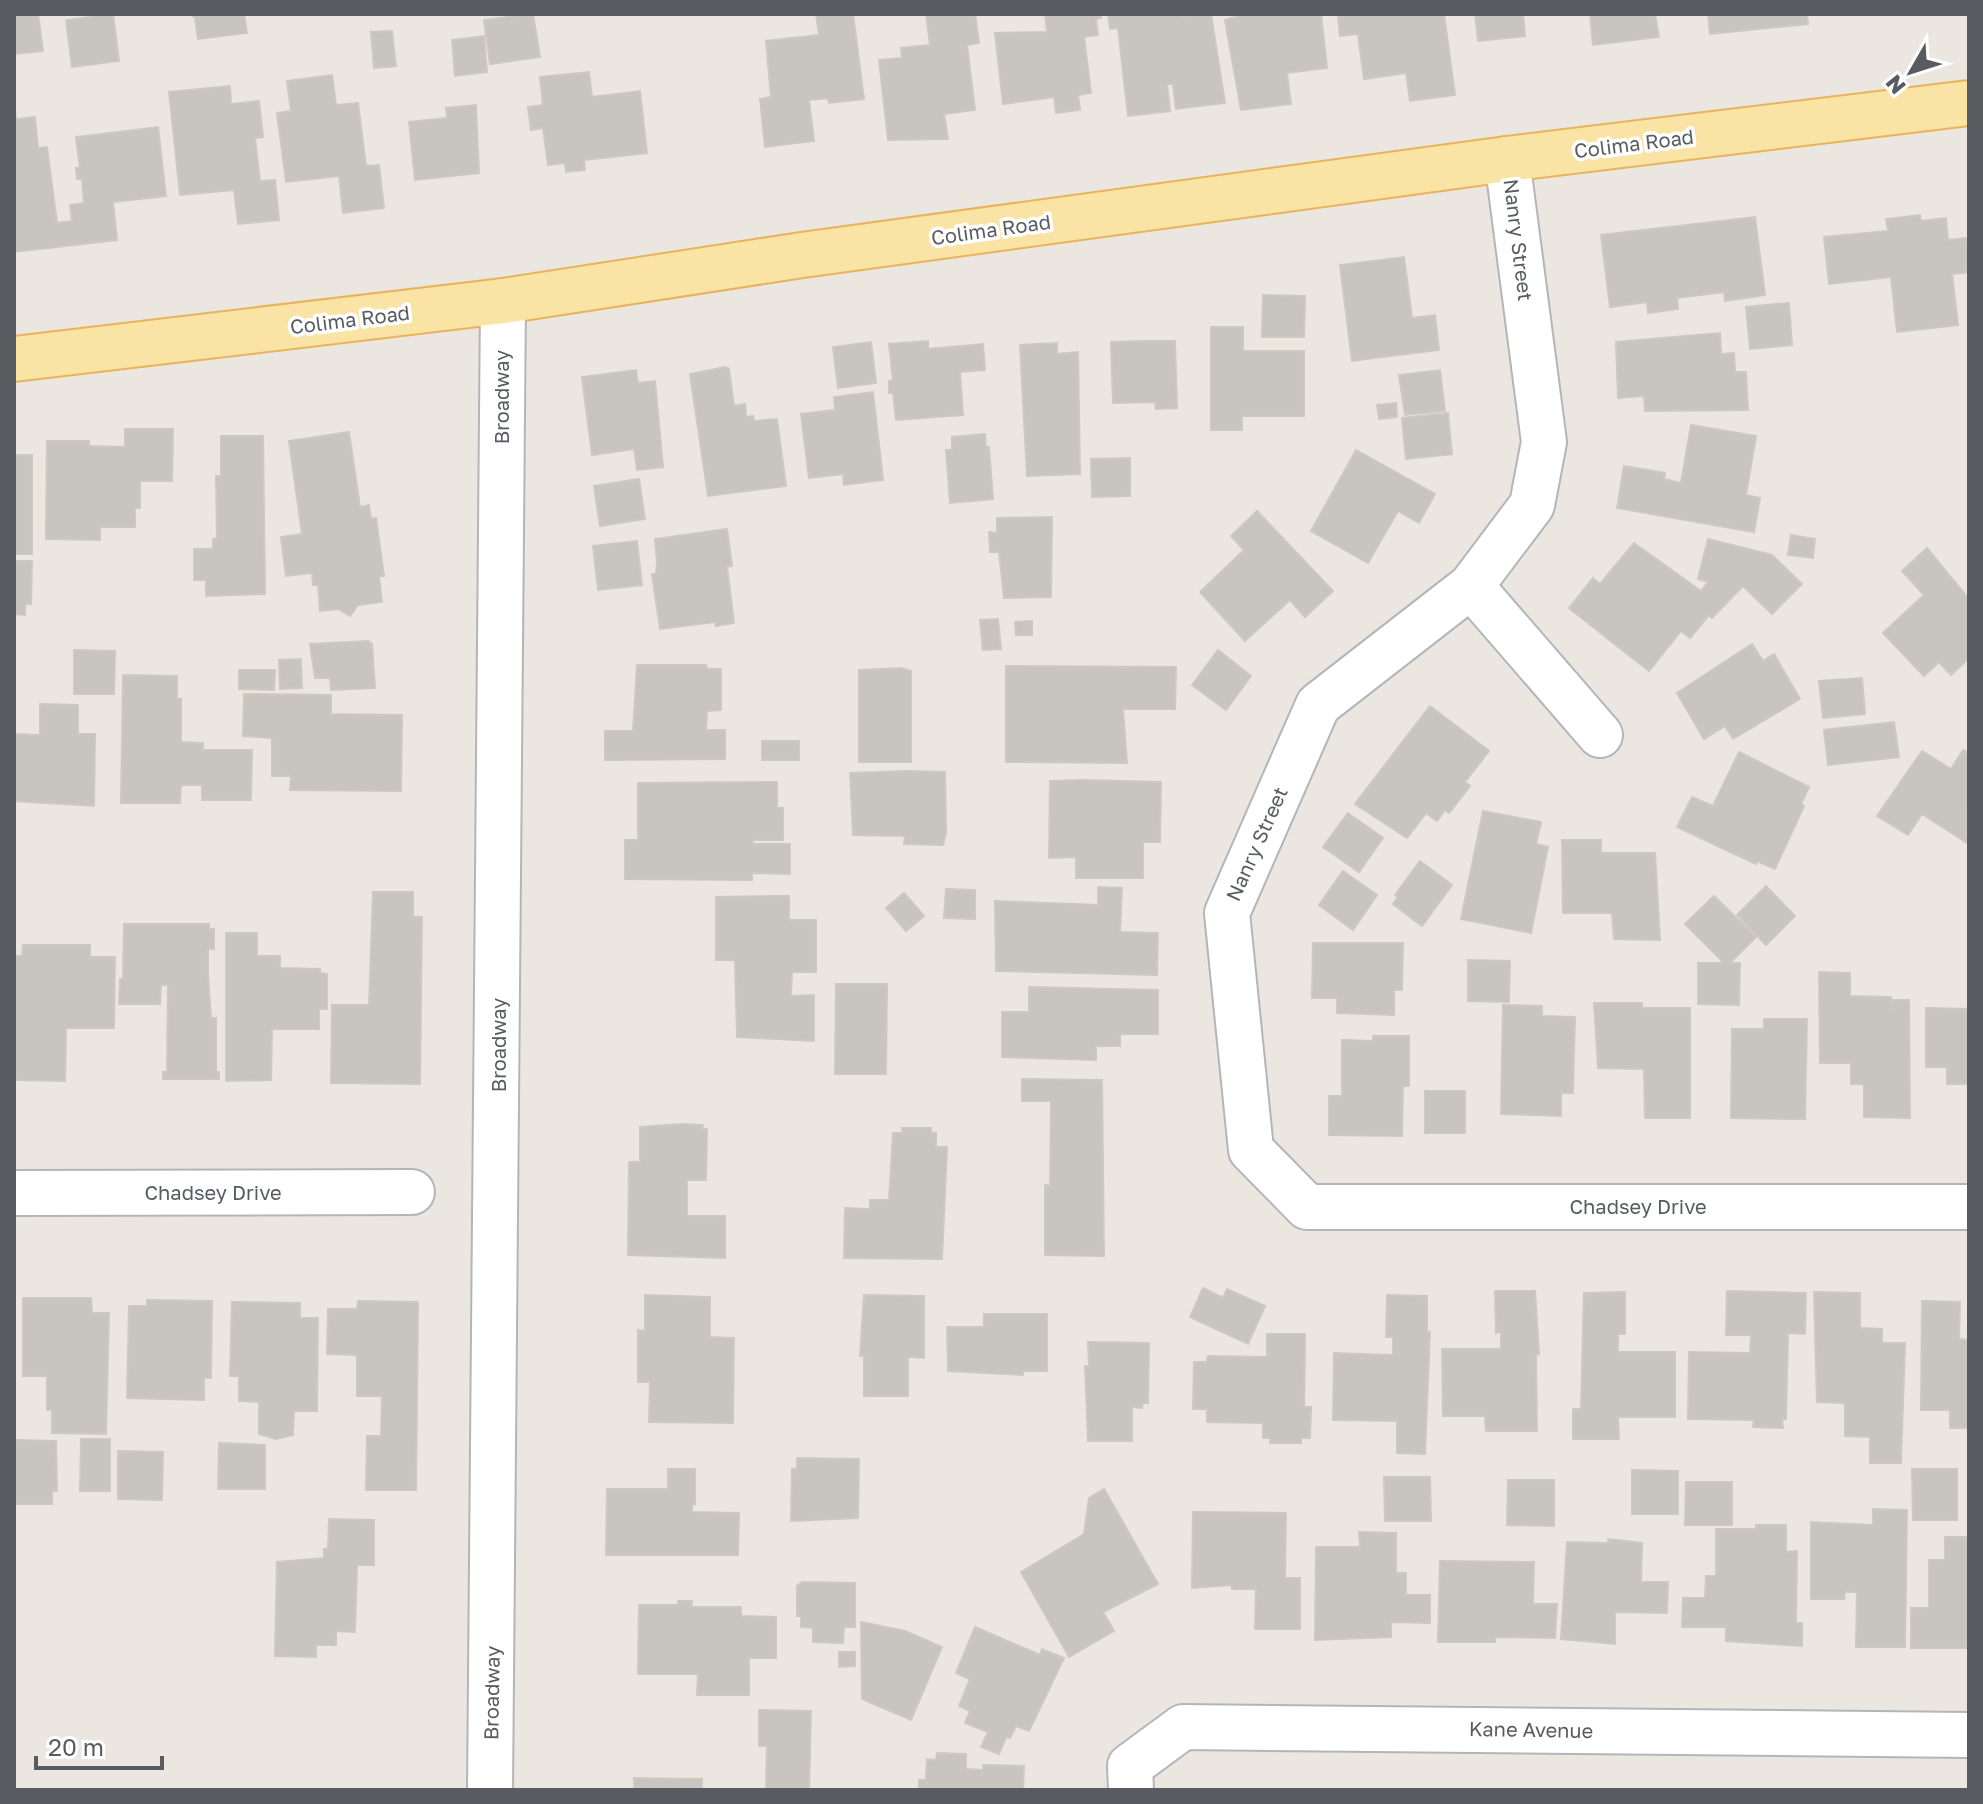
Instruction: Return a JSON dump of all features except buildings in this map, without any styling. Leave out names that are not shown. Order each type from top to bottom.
[{"type":"main road","name":"Colima Road","points":[[14,359],[503,301],[802,255],[1507,159],[1969,103]]},
{"type":"street","name":"Nanry Street","points":[[1307,1207],[1251,1150],[1227,913],[1318,705],[1471,586],[1532,505],[1544,442],[1507,159]]},
{"type":"street","name":"Broadway","points":[[490,1790],[503,301]]},
{"type":"street","points":[[1471,586],[1600,735]]},
{"type":"street","name":"Chadsey Drive","points":[[14,1193],[412,1192]]},
{"type":"street","name":"Chadsey Drive","points":[[1307,1207],[1969,1207]]},
{"type":"street","name":"Kane Avenue","points":[[1131,1790],[1130,1766],[1183,1727],[1969,1735]]}]
